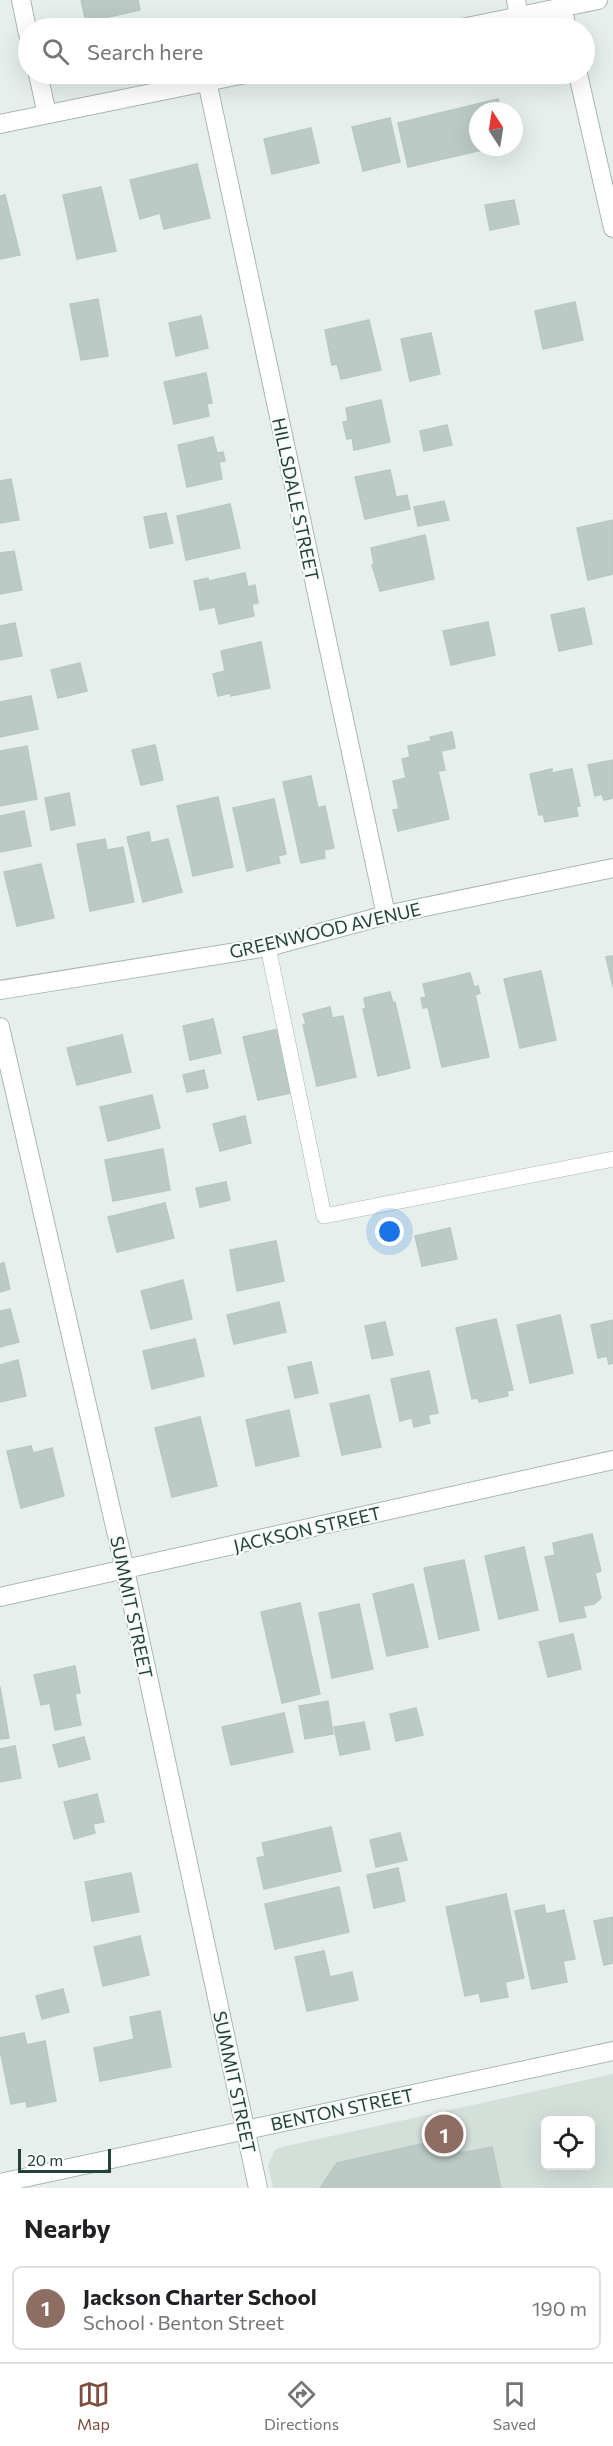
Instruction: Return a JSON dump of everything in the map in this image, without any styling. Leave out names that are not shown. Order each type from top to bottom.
[{"type":"street","points":[[21,0],[25,18]]},
{"type":"street","points":[[490,18],[517,8],[562,7],[598,0]]},
{"type":"street","points":[[562,7],[565,18]]},
{"type":"street","points":[[40,84],[47,114]]},
{"type":"street","points":[[0,124],[192,84]]},
{"type":"street","name":"HILLSDALE STREET","points":[[208,84],[386,915]]},
{"type":"street","points":[[580,84],[613,228]]},
{"type":"street","name":"GREENWOOD AVENUE","points":[[0,990],[268,947],[386,915],[613,868]]},
{"type":"street","name":"SUMMIT STREET","points":[[0,1027],[125,1570],[258,2188]]},
{"type":"street","name":"JACKSON STREET","points":[[0,1597],[613,1460]]},
{"type":"street","name":"BENTON STREET","points":[[0,2183],[613,2051]]},
{"type":"lane","points":[[268,947],[324,1216],[613,1159]]},
{"type":"shaded area","points":[[613,2074],[613,2188],[273,2188],[268,2165],[275,2150]]},
{"type":"building","points":[[81,0],[138,0],[140,10],[104,18],[85,18]]},
{"type":"building","points":[[469,106],[469,153],[408,167],[398,123]]},
{"type":"building","points":[[390,118],[400,162],[363,171],[352,127]]},
{"type":"building","points":[[311,128],[319,163],[272,174],[264,139]]},
{"type":"building","points":[[197,164],[210,218],[164,229],[160,213],[140,219],[130,180]]},
{"type":"building","points":[[101,187],[116,251],[77,259],[63,195]]},
{"type":"building","points":[[5,195],[20,255],[0,259],[0,196]]},
{"type":"building","points":[[514,200],[519,224],[490,230],[485,205]]},
{"type":"building","points":[[98,299],[108,356],[81,360],[70,304]]},
{"type":"building","points":[[575,302],[583,340],[543,349],[535,311]]},
{"type":"building","points":[[201,316],[208,348],[176,356],[169,323]]},
{"type":"building","points":[[369,320],[381,370],[341,379],[337,364],[332,365],[325,330]]},
{"type":"building","points":[[431,333],[440,374],[410,381],[401,339]]},
{"type":"building","points":[[206,373],[212,403],[207,404],[209,416],[174,424],[164,382]]},
{"type":"building","points":[[381,400],[390,442],[354,450],[352,438],[347,439],[343,422],[348,421],[346,408]]},
{"type":"building","points":[[447,425],[452,445],[424,451],[420,431]]},
{"type":"building","points":[[213,437],[217,453],[223,452],[225,461],[219,462],[222,479],[187,487],[178,445]]},
{"type":"building","points":[[390,470],[396,497],[407,495],[410,509],[365,519],[355,477]]},
{"type":"building","points":[[11,479],[19,520],[0,523],[0,481]]},
{"type":"building","points":[[444,501],[449,520],[418,526],[414,507]]},
{"type":"building","points":[[230,504],[240,548],[186,560],[177,516]]},
{"type":"building","points":[[166,513],[173,543],[150,548],[144,517]]},
{"type":"building","points":[[613,520],[613,574],[588,580],[577,528]]},
{"type":"building","points":[[425,535],[434,579],[380,591],[372,565],[374,564],[371,548]]},
{"type":"building","points":[[14,551],[22,590],[0,594],[0,553]]},
{"type":"building","points":[[245,573],[248,587],[255,585],[258,603],[252,604],[254,616],[219,624],[215,607],[200,610],[194,581],[208,578],[209,581]]},
{"type":"building","points":[[584,608],[592,644],[559,651],[551,615]]},
{"type":"building","points":[[488,622],[495,655],[451,665],[443,631]]},
{"type":"building","points":[[15,623],[22,656],[0,660],[0,626]]},
{"type":"building","points":[[261,642],[270,688],[231,696],[230,693],[218,696],[213,674],[225,671],[221,651]]},
{"type":"building","points":[[80,663],[87,691],[58,698],[51,670]]},
{"type":"building","points":[[31,696],[38,729],[0,737],[0,702]]},
{"type":"building","points":[[452,732],[455,748],[441,751],[445,770],[438,771],[449,819],[398,831],[393,810],[399,809],[393,781],[406,778],[402,759],[410,757],[408,746],[431,741],[430,737]]},
{"type":"building","points":[[155,745],[163,780],[141,785],[132,750]]},
{"type":"building","points":[[27,746],[37,799],[0,806],[0,751]]},
{"type":"building","points":[[613,760],[613,798],[604,800],[602,794],[595,796],[588,765]]},
{"type":"building","points":[[552,769],[552,773],[572,769],[580,806],[576,807],[578,816],[545,822],[543,814],[539,815],[530,774]]},
{"type":"building","points":[[311,776],[318,808],[325,806],[334,848],[324,850],[325,858],[301,863],[283,782]]},
{"type":"building","points":[[69,793],[75,825],[51,830],[45,798]]},
{"type":"building","points":[[218,797],[233,867],[193,876],[177,806]]},
{"type":"building","points":[[274,799],[286,854],[278,856],[280,863],[247,871],[233,808]]},
{"type":"building","points":[[24,811],[31,846],[0,852],[0,816]]},
{"type":"building","points":[[149,832],[151,843],[168,839],[182,892],[143,902],[127,837]]},
{"type":"building","points":[[105,839],[107,850],[123,847],[134,902],[90,911],[77,844]]},
{"type":"building","points":[[41,864],[54,918],[17,926],[4,872]]},
{"type":"building","points":[[613,956],[613,987],[606,957]]},
{"type":"building","points":[[541,971],[556,1040],[520,1048],[504,979]]},
{"type":"building","points":[[470,973],[474,987],[478,986],[480,993],[475,995],[489,1057],[442,1067],[428,1007],[423,1008],[421,998],[426,997],[423,984]]},
{"type":"building","points":[[390,992],[393,1003],[395,1002],[410,1068],[378,1076],[363,1009],[366,1009],[364,998]]},
{"type":"building","points":[[330,1007],[332,1018],[343,1016],[356,1077],[317,1086],[303,1025],[306,1024],[303,1014]]},
{"type":"building","points":[[213,1019],[221,1053],[190,1060],[183,1026]]},
{"type":"building","points":[[279,1029],[290,1073],[286,1074],[291,1093],[258,1100],[243,1037]]},
{"type":"building","points":[[122,1035],[131,1072],[77,1085],[67,1048]]},
{"type":"building","points":[[204,1070],[208,1088],[187,1092],[183,1075]]},
{"type":"building","points":[[152,1095],[160,1128],[108,1141],[100,1107]]},
{"type":"building","points":[[245,1116],[251,1143],[220,1151],[213,1124]]},
{"type":"building","points":[[163,1149],[170,1190],[113,1201],[105,1160]]},
{"type":"building","points":[[226,1182],[230,1200],[200,1207],[196,1188]]},
{"type":"building","points":[[165,1203],[174,1238],[117,1252],[108,1217]]},
{"type":"building","points":[[450,1228],[457,1259],[422,1266],[415,1236]]},
{"type":"building","points":[[276,1241],[284,1281],[237,1291],[230,1250]]},
{"type":"building","points":[[4,1263],[10,1289],[0,1292],[0,1264]]},
{"type":"building","points":[[183,1280],[192,1319],[151,1329],[141,1291]]},
{"type":"building","points":[[279,1302],[286,1332],[234,1344],[227,1315]]},
{"type":"building","points":[[10,1309],[19,1342],[0,1347],[0,1311]]},
{"type":"building","points":[[560,1315],[573,1373],[530,1383],[517,1325]]},
{"type":"building","points":[[496,1319],[513,1390],[507,1391],[508,1396],[479,1402],[478,1398],[472,1399],[456,1328]]},
{"type":"building","points":[[613,1320],[613,1363],[609,1364],[607,1356],[598,1358],[591,1325]]},
{"type":"building","points":[[385,1322],[393,1355],[372,1359],[365,1326]]},
{"type":"building","points":[[195,1339],[204,1376],[152,1389],[143,1351]]},
{"type":"building","points":[[18,1360],[26,1396],[0,1402],[0,1365]]},
{"type":"building","points":[[311,1362],[318,1393],[295,1398],[288,1367]]},
{"type":"building","points":[[429,1371],[438,1413],[428,1415],[430,1423],[414,1427],[412,1418],[400,1421],[391,1379]]},
{"type":"building","points":[[369,1395],[381,1447],[342,1455],[330,1404]]},
{"type":"building","points":[[289,1410],[299,1456],[256,1466],[246,1420]]},
{"type":"building","points":[[200,1417],[217,1486],[172,1497],[155,1428]]},
{"type":"building","points":[[31,1446],[33,1453],[52,1448],[64,1496],[21,1508],[7,1451]]},
{"type":"building","points":[[592,1534],[601,1571],[595,1573],[601,1598],[594,1604],[583,1606],[586,1617],[560,1622],[545,1557],[555,1555],[553,1543]]},
{"type":"building","points":[[524,1547],[538,1610],[499,1619],[485,1556]]},
{"type":"building","points":[[464,1560],[479,1630],[439,1639],[424,1568]]},
{"type":"building","points":[[413,1584],[428,1647],[387,1656],[373,1594]]},
{"type":"building","points":[[300,1603],[320,1694],[282,1703],[261,1612]]},
{"type":"building","points":[[359,1604],[373,1669],[332,1678],[319,1613]]},
{"type":"building","points":[[573,1634],[581,1669],[548,1677],[539,1642]]},
{"type":"building","points":[[75,1666],[80,1693],[75,1694],[81,1725],[55,1730],[50,1703],[41,1705],[34,1675]]},
{"type":"building","points":[[0,1687],[9,1738],[0,1739]]},
{"type":"building","points":[[328,1701],[333,1734],[305,1739],[299,1706]]},
{"type":"building","points":[[416,1708],[423,1735],[396,1741],[390,1714]]},
{"type":"building","points":[[284,1713],[293,1752],[231,1765],[222,1727]]},
{"type":"building","points":[[364,1722],[370,1749],[340,1755],[334,1727]]},
{"type":"building","points":[[84,1737],[90,1759],[59,1767],[53,1745]]},
{"type":"building","points":[[15,1746],[21,1778],[0,1782],[0,1749]]},
{"type":"building","points":[[97,1794],[104,1822],[93,1824],[95,1833],[74,1839],[64,1802]]},
{"type":"building","points":[[331,1827],[341,1871],[264,1889],[257,1858],[265,1856],[262,1843]]},
{"type":"building","points":[[400,1833],[407,1860],[376,1867],[370,1840]]},
{"type":"building","points":[[398,1868],[405,1901],[374,1908],[367,1875]]},
{"type":"building","points":[[131,1873],[139,1912],[92,1921],[85,1882]]},
{"type":"building","points":[[339,1887],[349,1932],[275,1949],[265,1904]]},
{"type":"building","points":[[506,1894],[524,1978],[505,1982],[508,1997],[481,2002],[479,1993],[465,1996],[446,1907]]},
{"type":"building","points":[[544,1905],[546,1914],[564,1910],[575,1959],[563,1961],[567,1982],[532,1989],[515,1911]]},
{"type":"building","points":[[613,1917],[613,1963],[604,1965],[594,1921]]},
{"type":"building","points":[[140,1936],[149,1975],[103,1986],[94,1947]]},
{"type":"building","points":[[324,1951],[330,1977],[352,1972],[358,2000],[307,2011],[295,1957]]},
{"type":"building","points":[[63,1989],[69,2012],[42,2019],[36,1996]]},
{"type":"building","points":[[160,2011],[171,2067],[100,2081],[94,2048],[134,2039],[130,2017]]},
{"type":"building","points":[[24,2033],[27,2045],[45,2041],[56,2101],[27,2107],[26,2101],[11,2104],[0,2050],[0,2038]]},
{"type":"building","points":[[457,2136],[460,2153],[492,2147],[501,2188],[320,2188],[337,2163]]},
{"type":"place","name":"Jackson Charter School","points":[[444,2134]]}]
